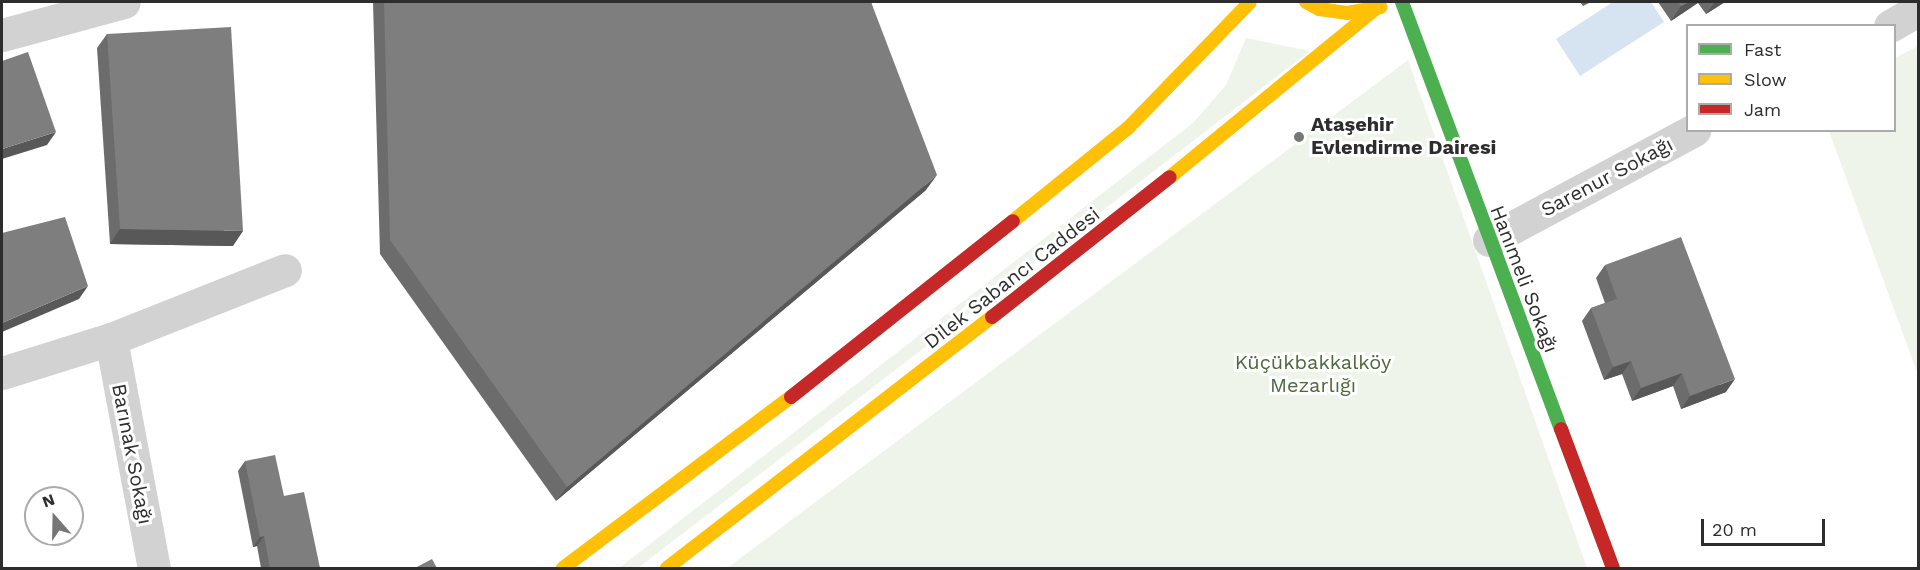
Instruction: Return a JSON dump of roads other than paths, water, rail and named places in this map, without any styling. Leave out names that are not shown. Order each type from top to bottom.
[{"type":"main road","points":[[563,568],[840,360],[1128,128],[1250,2]]},
{"type":"main road","name":"Dilek Sabancı Caddesi","points":[[1306,2],[1319,9],[1347,13],[1375,9]]},
{"type":"main road","name":"Dilek Sabancı Caddesi","points":[[667,568],[1218,140],[1375,9],[1389,2]]},
{"type":"main road","name":"Hanımeli Sokağı","points":[[1402,2],[1613,568]]},
{"type":"street","points":[[2,35],[124,2]]},
{"type":"street","points":[[1894,24],[1918,10]]},
{"type":"street","name":"Sarenur Sokağı","points":[[1489,240],[1690,132]]},
{"type":"street","points":[[2,373],[111,339],[285,270]]},
{"type":"street","name":"Barınak Sokağı","points":[[111,339],[153,568]]},
{"type":"water","points":[[1613,2],[1651,2],[1664,22],[1580,76],[1556,39]]},
{"type":"place","name":"Ataşehir Evlendirme Dairesi","points":[[1299,137]]},
{"type":"park label","name":"Küçükbakkalköy Mezarlığı","points":[[1313,374]]}]
